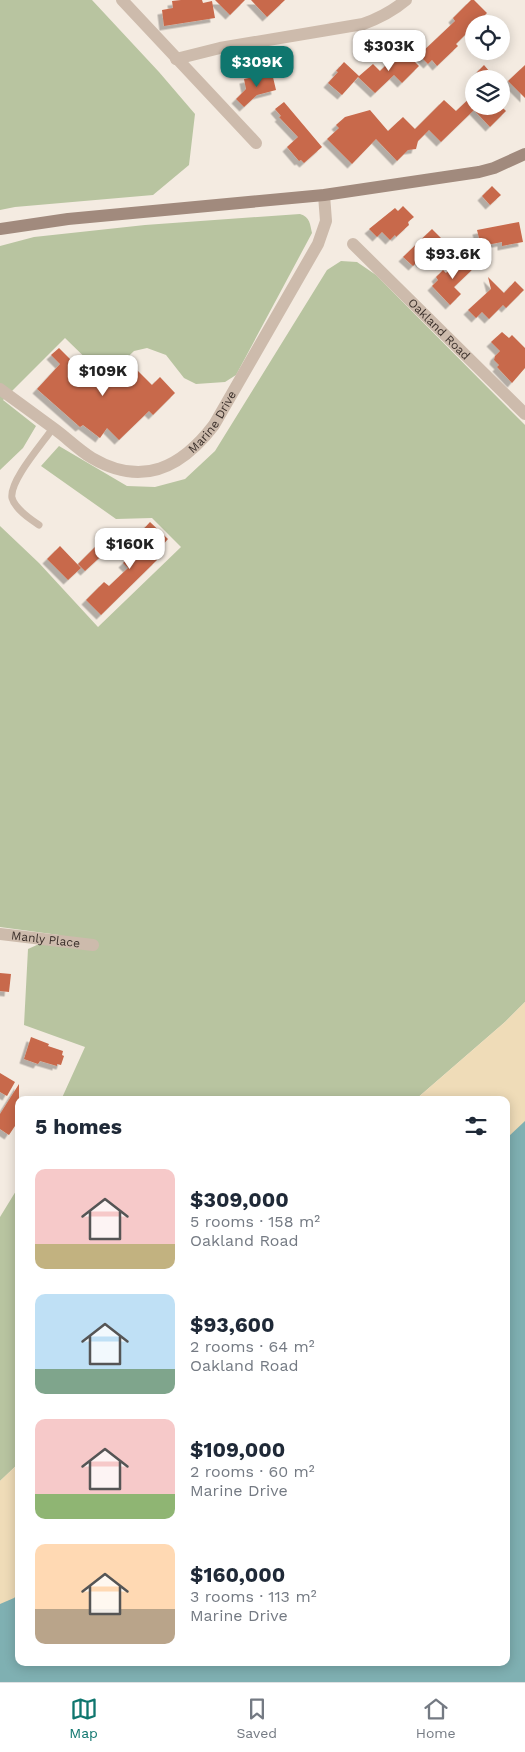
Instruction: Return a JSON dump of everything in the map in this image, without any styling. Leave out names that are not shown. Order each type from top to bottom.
[{"type":"street","points":[[122,0],[256,143]]},
{"type":"street","points":[[176,58],[220,48],[363,24],[379,18],[406,0]]},
{"type":"street","points":[[0,229],[68,218],[324,195],[479,172],[525,154]]},
{"type":"street","name":"Marine Drive","points":[[0,389],[93,458],[123,470],[137,472],[161,469],[172,465],[192,451],[214,425],[318,244],[326,221],[324,195]]},
{"type":"street","name":"Oakland Road","points":[[353,244],[525,414]]},
{"type":"street","name":"Manly Place","points":[[0,934],[93,945]]},
{"type":"lane","points":[[39,525],[17,506],[12,498],[12,493],[21,472],[53,428]]},
{"type":"green space","points":[[0,0],[92,0],[195,114],[189,165],[153,195],[15,207],[0,210]]},
{"type":"green space","points":[[300,214],[308,219],[312,233],[236,375],[225,382],[196,384],[184,378],[166,355],[147,348],[134,351],[106,378],[65,338],[3,400],[36,426],[23,448],[0,470],[0,246],[34,237],[145,225]]},
{"type":"green space","points":[[341,261],[357,262],[376,275],[525,425],[525,1002],[505,1022],[420,1096],[63,1096],[85,1047],[24,1025],[28,949],[59,935],[0,927],[0,526],[39,563],[98,627],[181,547],[152,518],[116,519],[41,466],[59,446],[127,486],[155,487],[185,479],[215,451],[327,270]]},
{"type":"green space","points":[[15,1193],[15,1467],[0,1481],[0,1217]]},
{"type":"sand","points":[[525,1002],[525,1126],[510,1139],[510,1096],[420,1096],[505,1022]]},
{"type":"sand","points":[[15,1467],[15,1629],[0,1646],[0,1481]]},
{"type":"water","points":[[525,1121],[525,1682],[0,1682],[0,1604],[15,1597],[15,1666],[510,1666],[510,1135]]},
{"type":"building","points":[[202,0],[203,3],[212,1],[215,18],[164,26],[162,10],[173,8],[172,1]]},
{"type":"building","points":[[215,0],[245,0],[230,15]]},
{"type":"building","points":[[251,0],[285,0],[267,17]]},
{"type":"building","points":[[471,0],[474,0],[487,13],[485,15],[465,15],[465,35],[456,44],[458,46],[437,66],[432,60],[428,64],[419,55],[455,21],[453,18]]},
{"type":"building","points":[[402,49],[419,66],[402,83],[394,75],[375,93],[358,77],[373,64],[380,71]]},
{"type":"building","points":[[344,62],[359,76],[342,95],[328,83]]},
{"type":"building","points":[[484,65],[488,70],[479,70]]},
{"type":"building","points":[[525,65],[525,98],[510,83],[510,79]]},
{"type":"building","points":[[272,73],[276,90],[257,95],[244,107],[236,99],[246,89],[244,79]]},
{"type":"building","points":[[444,100],[456,111],[465,102],[465,115],[469,115],[441,142],[429,130],[418,141],[416,149],[408,150],[397,161],[376,139],[352,164],[327,139],[339,128],[336,125],[345,117],[370,110],[388,131],[403,117],[415,129]]},
{"type":"building","points":[[284,102],[322,147],[304,163],[301,160],[299,161],[287,147],[298,137],[279,117],[281,116],[275,109]]},
{"type":"building","points":[[479,115],[502,115],[490,127]]},
{"type":"building","points":[[492,186],[501,195],[490,205],[482,196]]},
{"type":"building","points":[[403,206],[414,217],[408,222],[409,225],[396,237],[395,235],[390,240],[382,232],[377,237],[369,229],[395,208],[398,211]]},
{"type":"building","points":[[519,222],[523,242],[502,246],[502,242],[487,245],[486,242],[480,242],[477,230]]},
{"type":"building","points":[[432,229],[444,241],[422,263],[419,260],[413,266],[403,257]]},
{"type":"building","points":[[464,256],[475,267],[454,287],[461,294],[450,305],[432,286],[438,280],[436,277],[443,270],[446,273]]},
{"type":"building","points":[[488,277],[504,293],[515,281],[524,290],[506,308],[503,305],[489,319],[482,312],[476,318],[468,310],[491,289]]},
{"type":"building","points":[[502,332],[509,338],[512,335],[525,348],[525,368],[512,383],[497,367],[499,365],[494,360],[500,351],[491,342]]},
{"type":"building","points":[[59,348],[99,388],[124,367],[130,372],[135,368],[152,385],[160,377],[175,393],[153,415],[149,411],[119,440],[107,428],[100,438],[83,425],[80,427],[37,389],[60,364],[51,355]]},
{"type":"building","points":[[150,522],[168,539],[153,556],[157,560],[101,615],[86,600],[104,582],[109,586],[128,568],[123,563],[144,543],[137,536]]},
{"type":"building","points":[[102,540],[110,548],[85,571],[78,564]]},
{"type":"building","points":[[60,546],[81,568],[68,580],[47,559]]},
{"type":"building","points":[[0,973],[11,974],[9,992],[0,991]]},
{"type":"building","points":[[31,1037],[63,1051],[62,1055],[64,1056],[61,1065],[57,1064],[57,1066],[40,1061],[38,1064],[24,1059]]},
{"type":"building","points":[[0,1073],[15,1082],[7,1096],[0,1092]]},
{"type":"building","points":[[19,1084],[19,1096],[15,1096],[15,1126],[9,1135],[0,1129],[0,1114]]}]
